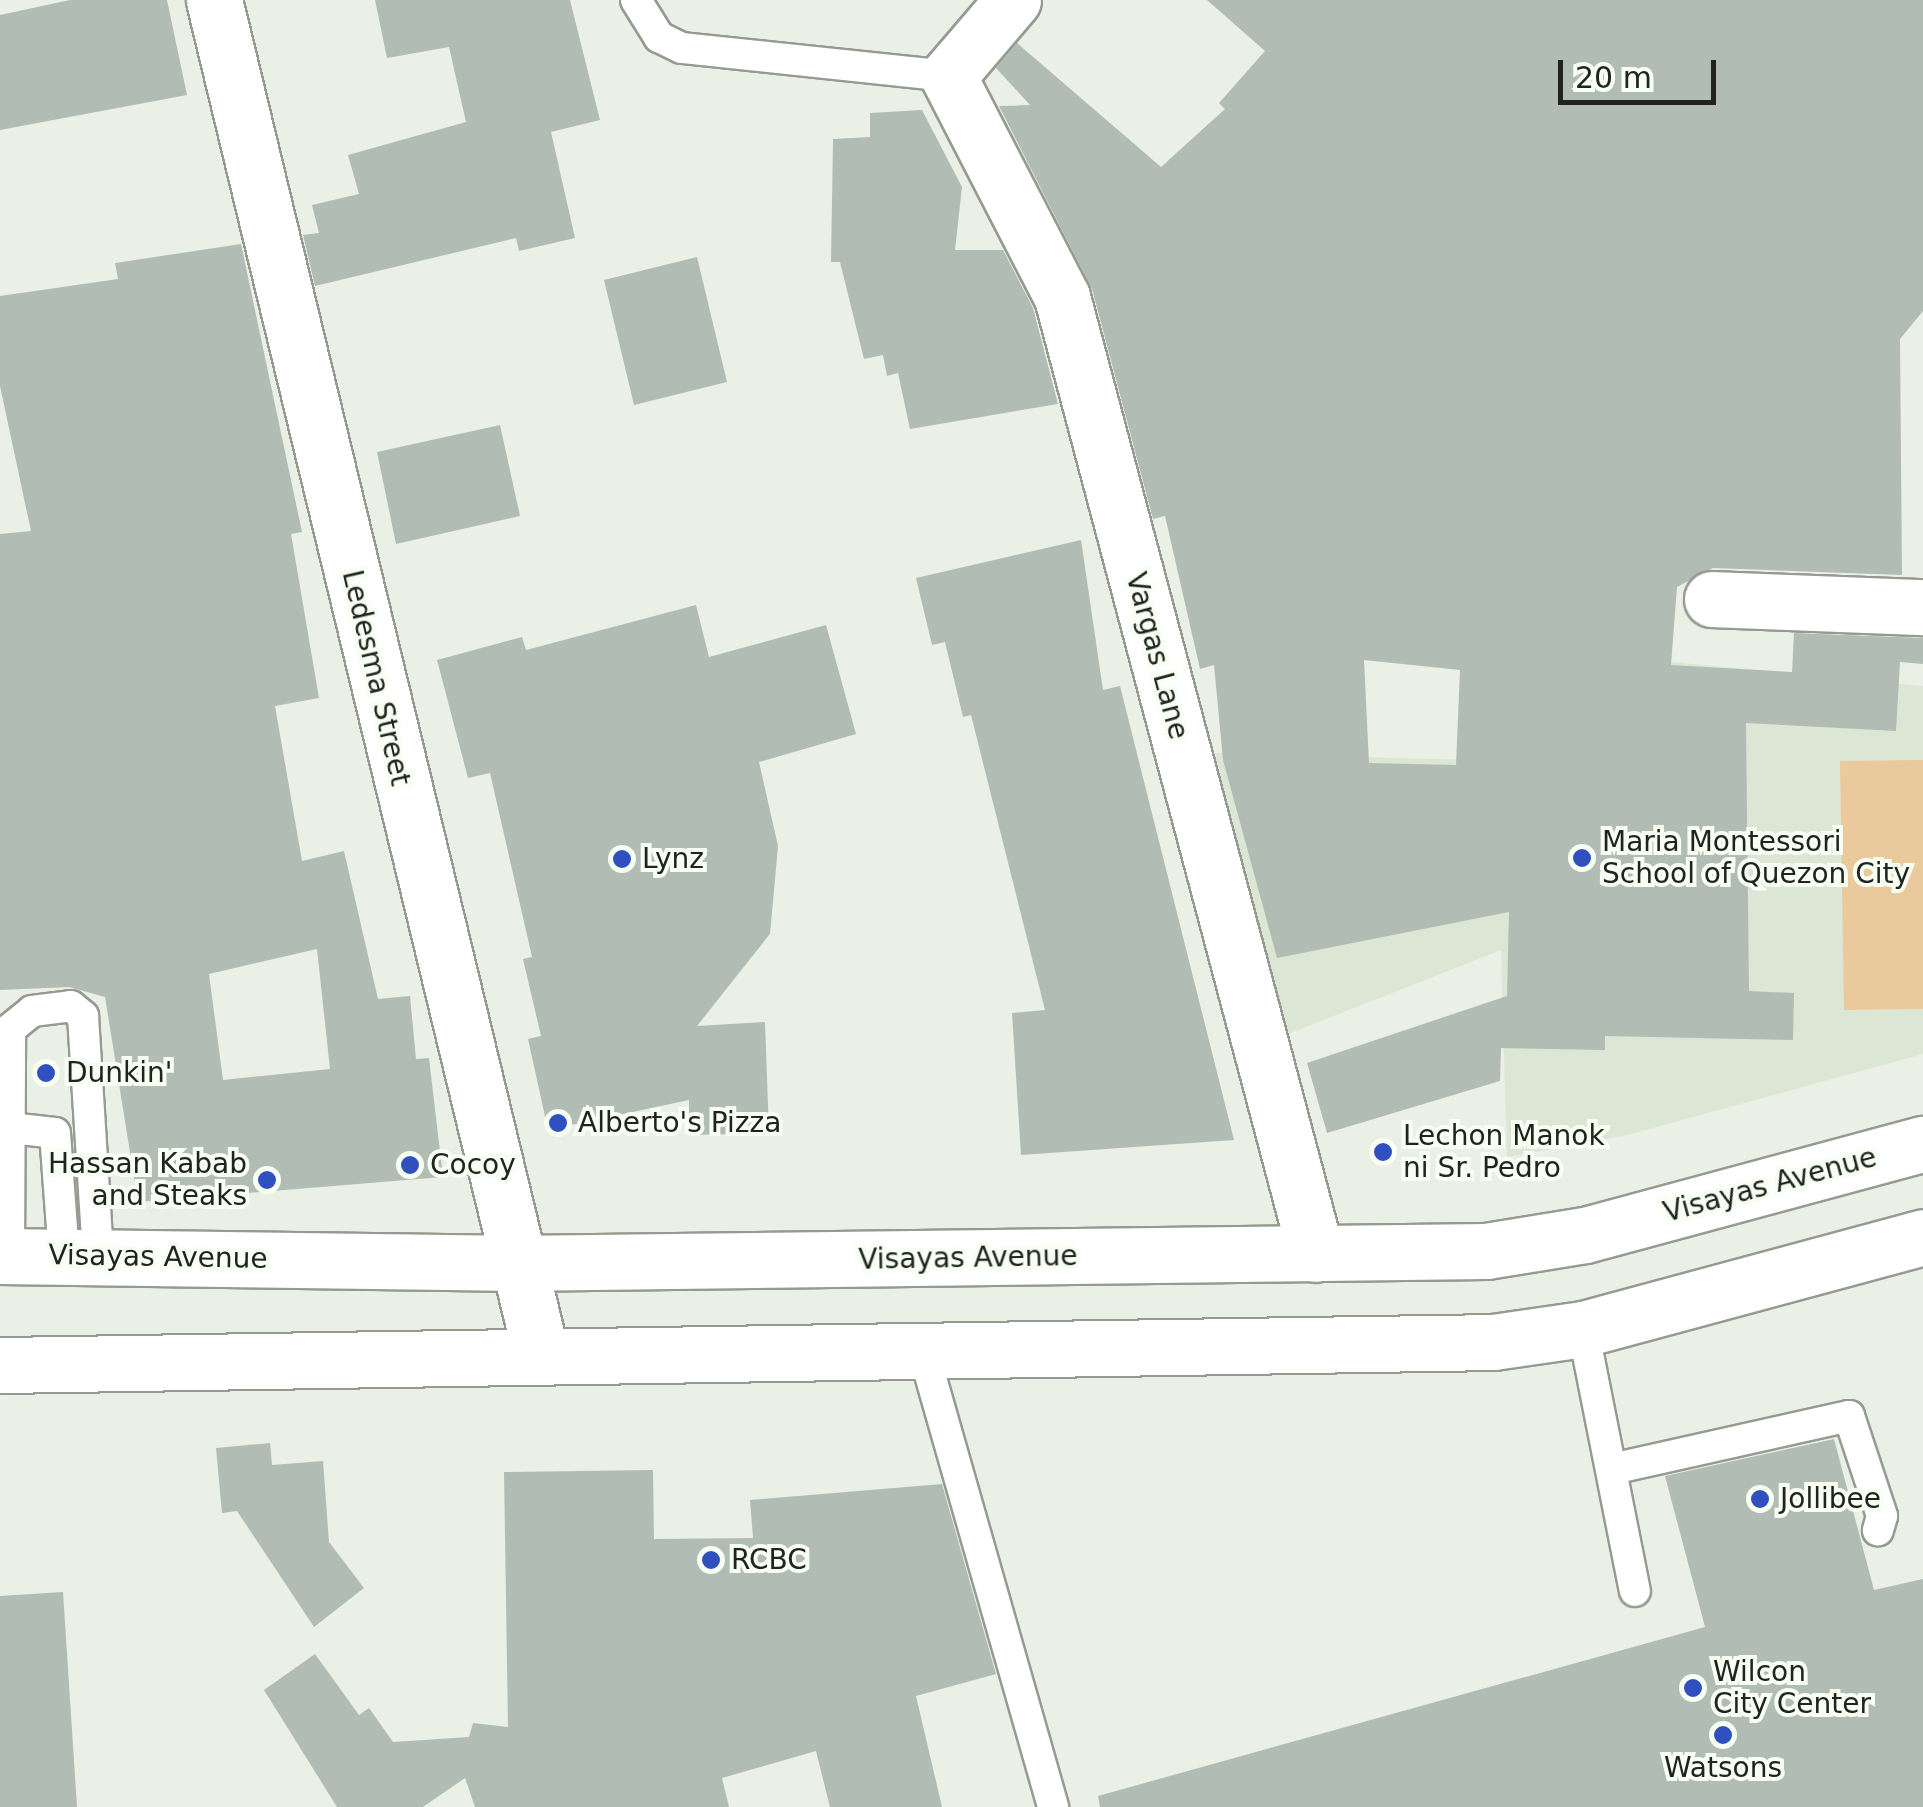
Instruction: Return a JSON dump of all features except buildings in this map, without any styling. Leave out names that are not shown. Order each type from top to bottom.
[{"type":"main road","name":"Ledesma Street","points":[[214,0],[513,1262],[541,1355]]},
{"type":"main road","points":[[948,76],[1012,0]]},
{"type":"main road","name":"Vargas Lane","points":[[948,76],[1062,297],[1316,1254]]},
{"type":"main road","points":[[1712,600],[1923,607]]},
{"type":"main road","name":"Visayas Avenue","points":[[4,1256],[513,1262],[1486,1252],[1585,1235],[1923,1144]]},
{"type":"main road","points":[[0,1364],[1493,1342],[1584,1328],[1923,1237]]},
{"type":"lane","points":[[646,6],[659,37],[706,54],[948,76]]},
{"type":"lane","points":[[4,1256],[10,1029],[32,1012],[80,1009],[81,1256]]},
{"type":"lane","points":[[10,1128],[54,1133],[81,1256]]},
{"type":"lane","points":[[1584,1328],[1635,1591]]},
{"type":"lane","points":[[923,1350],[1054,1807]]},
{"type":"lane","points":[[1612,1469],[1849,1416],[1882,1516],[1878,1530]]},
{"type":"shaded area","name":"Maria Montessori School of Quezon City","points":[[1661,661],[1923,686],[1923,1054],[1627,1135],[1507,1157],[1501,950],[1283,1036],[1215,753],[1653,765]]},
{"type":"shaded area","points":[[1923,760],[1923,1009],[1844,1010],[1840,761]]},
{"type":"place","name":"Maria Montessori School of Quezon City","points":[[1582,858]]},
{"type":"place","name":"Lynz","points":[[622,859]]},
{"type":"place","name":"Dunkin'","points":[[46,1073]]},
{"type":"place","name":"Alberto's Pizza","points":[[558,1123]]},
{"type":"place","name":"Lechon Manok ni Sr. Pedro","points":[[1383,1152]]},
{"type":"place","name":"Cocoy","points":[[410,1165]]},
{"type":"place","name":"Hassan Kabab and Steaks","points":[[267,1180]]},
{"type":"place","name":"Jollibee","points":[[1760,1499]]},
{"type":"place","name":"RCBC","points":[[711,1560]]},
{"type":"place","name":"Wilcon City Center","points":[[1693,1688]]},
{"type":"place","name":"Watsons","points":[[1723,1735]]}]
